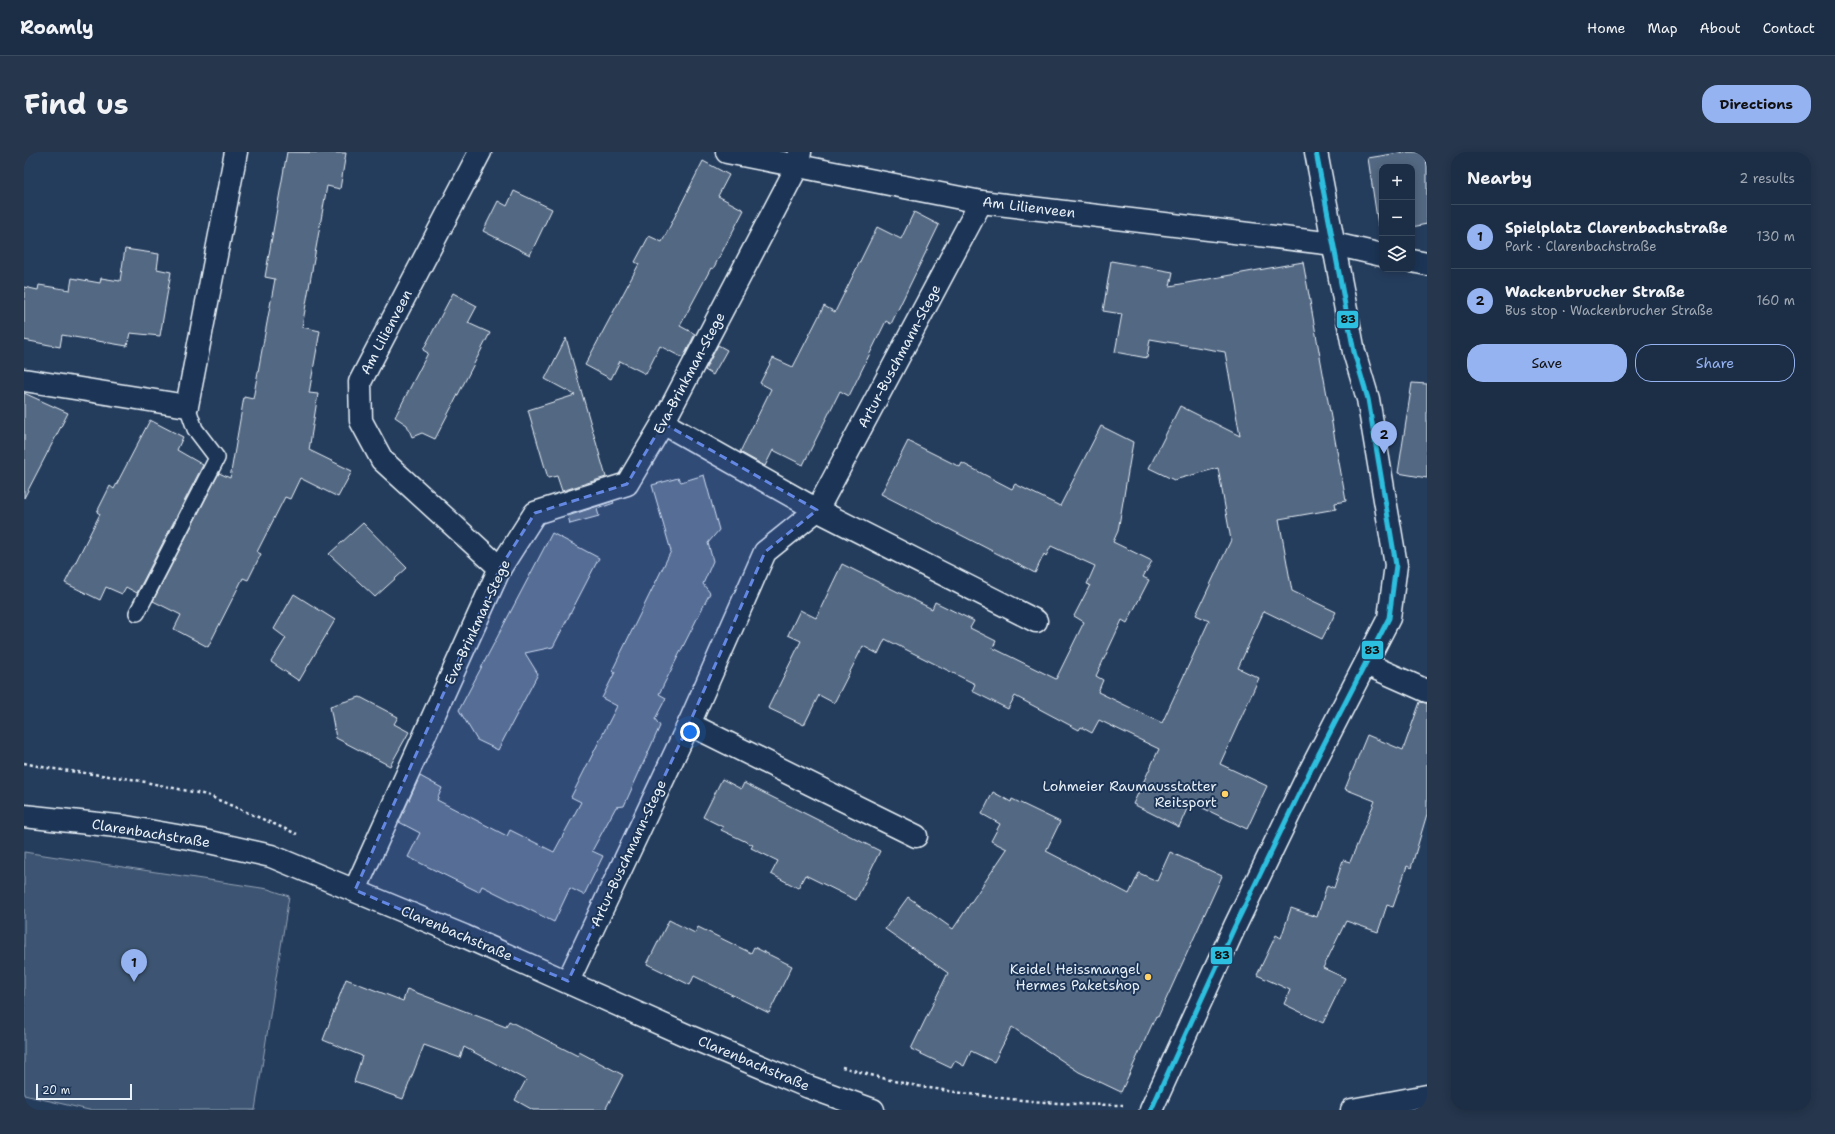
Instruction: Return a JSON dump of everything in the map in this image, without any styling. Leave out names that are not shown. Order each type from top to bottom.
[{"type":"street","points":[[24,380],[187,406],[236,152]]},
{"type":"street","name":"Am Lilienveen","points":[[480,152],[360,382],[361,421],[382,460],[500,568]]},
{"type":"street","name":"Am Lilienveen","points":[[727,152],[799,159],[981,202],[1334,244],[1379,254]]},
{"type":"street","points":[[1151,1110],[1310,771],[1389,618],[1396,565],[1368,400],[1354,352],[1316,152]]},
{"type":"street","name":"Eva-Brinkman-Stege","points":[[355,890],[500,568],[535,513],[627,484],[663,423],[799,159]]},
{"type":"street","name":"Artur-Buschmann-Stege","points":[[568,981],[689,724],[765,552],[817,510],[981,202]]},
{"type":"street","points":[[1415,262],[1427,264]]},
{"type":"street","points":[[663,423],[817,510],[1036,621]]},
{"type":"street","points":[[1366,664],[1427,691]]},
{"type":"street","points":[[689,724],[916,836]]},
{"type":"street","name":"Clarenbachstraße","points":[[24,816],[126,828],[200,840],[271,856],[355,890],[568,981],[688,1036],[809,1087],[873,1110]]},
{"type":"street","points":[[1352,1110],[1427,1096]]},
{"type":"lane","points":[[137,614],[217,458],[195,429],[187,406]]},
{"type":"highlighted area","points":[[663,423],[817,510],[765,552],[689,724],[568,981],[355,890],[500,568],[535,513],[627,484]]},
{"type":"shaded area","points":[[24,852],[268,889],[289,896],[255,1110],[89,1110],[24,1095]]},
{"type":"building","points":[[287,152],[346,153],[340,189],[327,186],[302,327],[320,331],[309,393],[318,394],[309,450],[352,471],[338,497],[300,478],[290,499],[285,497],[257,552],[261,554],[248,580],[243,578],[208,647],[174,629],[181,615],[153,601],[219,473],[230,478],[244,397],[253,399],[275,279],[265,277]]},
{"type":"building","points":[[1405,152],[1425,152],[1427,166],[1427,224],[1415,226],[1415,164],[1379,164],[1378,225],[1368,158]]},
{"type":"building","points":[[703,161],[729,175],[718,196],[744,210],[713,269],[711,268],[680,326],[695,334],[683,358],[660,346],[646,374],[620,361],[611,379],[585,365],[639,264],[635,262],[649,236],[662,242]]},
{"type":"building","points":[[514,191],[552,209],[530,255],[483,231],[498,201],[507,206]]},
{"type":"building","points":[[914,212],[939,225],[891,324],[886,321],[849,396],[840,391],[803,465],[773,450],[765,466],[740,452],[771,389],[760,383],[773,358],[793,367],[824,306],[835,312],[877,227],[901,239]]},
{"type":"building","points":[[125,249],[159,254],[157,269],[171,272],[160,336],[130,333],[127,346],[62,335],[60,347],[24,340],[24,287],[38,290],[39,285],[70,290],[72,278],[100,283],[101,278],[120,281]]},
{"type":"building","points":[[1111,261],[1173,272],[1170,286],[1303,262],[1346,501],[1335,503],[1336,509],[1279,519],[1292,591],[1336,612],[1322,639],[1264,611],[1238,668],[1259,678],[1220,764],[1267,786],[1247,829],[1190,802],[1179,827],[1133,804],[1159,749],[1099,720],[1092,733],[1081,727],[1079,730],[1015,696],[1008,709],[972,691],[975,684],[885,639],[878,654],[863,646],[834,703],[819,695],[804,725],[768,708],[801,641],[788,635],[800,610],[816,618],[842,564],[932,609],[935,602],[974,621],[970,628],[996,641],[993,648],[1056,679],[1084,622],[1074,616],[1090,585],[1087,584],[1095,566],[1051,546],[1046,556],[1044,554],[1035,573],[881,494],[908,441],[960,467],[962,463],[1012,489],[1015,484],[1060,506],[1101,426],[1133,442],[1118,531],[1113,542],[1152,561],[1143,577],[1149,580],[1127,623],[1122,620],[1096,676],[1103,680],[1098,692],[1162,723],[1209,621],[1196,615],[1231,540],[1218,468],[1174,480],[1149,468],[1180,406],[1240,436],[1225,352],[1150,339],[1147,358],[1115,352],[1122,314],[1103,311]]},
{"type":"building","points":[[453,293],[477,306],[468,323],[490,333],[435,439],[422,433],[412,437],[407,425],[395,417],[428,353],[423,350]]},
{"type":"building","points":[[566,338],[606,477],[562,491],[557,476],[548,478],[528,410],[575,395],[545,379]]},
{"type":"building","points":[[718,345],[727,350],[713,375],[705,370]]},
{"type":"building","points":[[1412,383],[1427,384],[1427,478],[1398,473]]},
{"type":"building","points":[[24,393],[68,413],[24,498]]},
{"type":"building","points":[[150,420],[183,437],[177,450],[203,465],[137,593],[126,587],[122,594],[106,587],[100,600],[65,583],[100,514],[97,512],[110,486],[114,489]]},
{"type":"building","points":[[704,475],[719,530],[708,543],[713,561],[703,584],[710,593],[659,694],[666,698],[655,719],[660,726],[624,806],[616,807],[592,851],[603,856],[584,895],[570,888],[554,922],[482,886],[479,892],[408,857],[420,833],[399,822],[420,776],[442,788],[437,800],[507,836],[510,830],[554,852],[581,802],[571,797],[617,706],[602,698],[615,672],[612,671],[671,551],[652,485],[678,478],[681,482]]},
{"type":"building","points":[[613,501],[614,503],[597,509],[599,516],[570,524],[568,516]]},
{"type":"building","points":[[363,523],[407,568],[375,597],[329,554]]},
{"type":"building","points":[[552,533],[599,558],[553,647],[525,653],[538,674],[498,750],[477,740],[459,710]]},
{"type":"building","points":[[294,594],[335,620],[299,681],[271,662],[286,638],[274,629]]},
{"type":"building","points":[[360,697],[398,717],[394,724],[409,732],[390,766],[336,738],[330,706]]},
{"type":"building","points":[[1420,702],[1427,703],[1427,814],[1411,868],[1407,866],[1393,907],[1387,905],[1378,932],[1346,921],[1323,968],[1345,978],[1323,1023],[1284,1004],[1290,990],[1257,975],[1276,935],[1281,938],[1291,908],[1317,917],[1327,885],[1334,888],[1343,860],[1350,862],[1375,801],[1345,789],[1367,735],[1403,750]]},
{"type":"building","points":[[722,779],[741,789],[744,783],[880,851],[856,900],[805,875],[798,888],[771,874],[778,861],[751,848],[753,845],[721,830],[723,827],[703,817]]},
{"type":"building","points":[[993,792],[1011,802],[1012,799],[1060,822],[1046,851],[1129,894],[1139,873],[1157,881],[1170,852],[1222,876],[1158,1017],[1156,1016],[1121,1092],[1079,1072],[1012,1027],[994,1062],[971,1051],[964,1066],[955,1061],[951,1068],[911,1049],[948,973],[885,929],[908,897],[953,929],[1007,849],[991,841],[1000,824],[982,814]]},
{"type":"building","points":[[669,920],[695,933],[698,927],[751,953],[754,947],[792,966],[769,1013],[694,976],[690,985],[647,964]]},
{"type":"building","points":[[346,979],[403,1001],[407,989],[506,1027],[509,1021],[578,1056],[579,1052],[623,1075],[605,1110],[533,1110],[515,1100],[526,1080],[464,1047],[460,1058],[424,1045],[403,1099],[354,1082],[362,1056],[323,1040]]},
{"type":"transit line","name":"83","points":[[1151,1110],[1235,926],[1310,771],[1389,618],[1396,565],[1368,399],[1354,352],[1316,152]]},
{"type":"place","name":"Wackenbrucher Straße","points":[[1384,454]]},
{"type":"place","name":"Lohmeier Raumausstatter Reitsport","points":[[1225,794]]},
{"type":"place","name":"Keidel Heissmangel Hermes Paketshop","points":[[1148,977]]},
{"type":"place","name":"Spielplatz Clarenbachstraße","points":[[134,982]]}]
